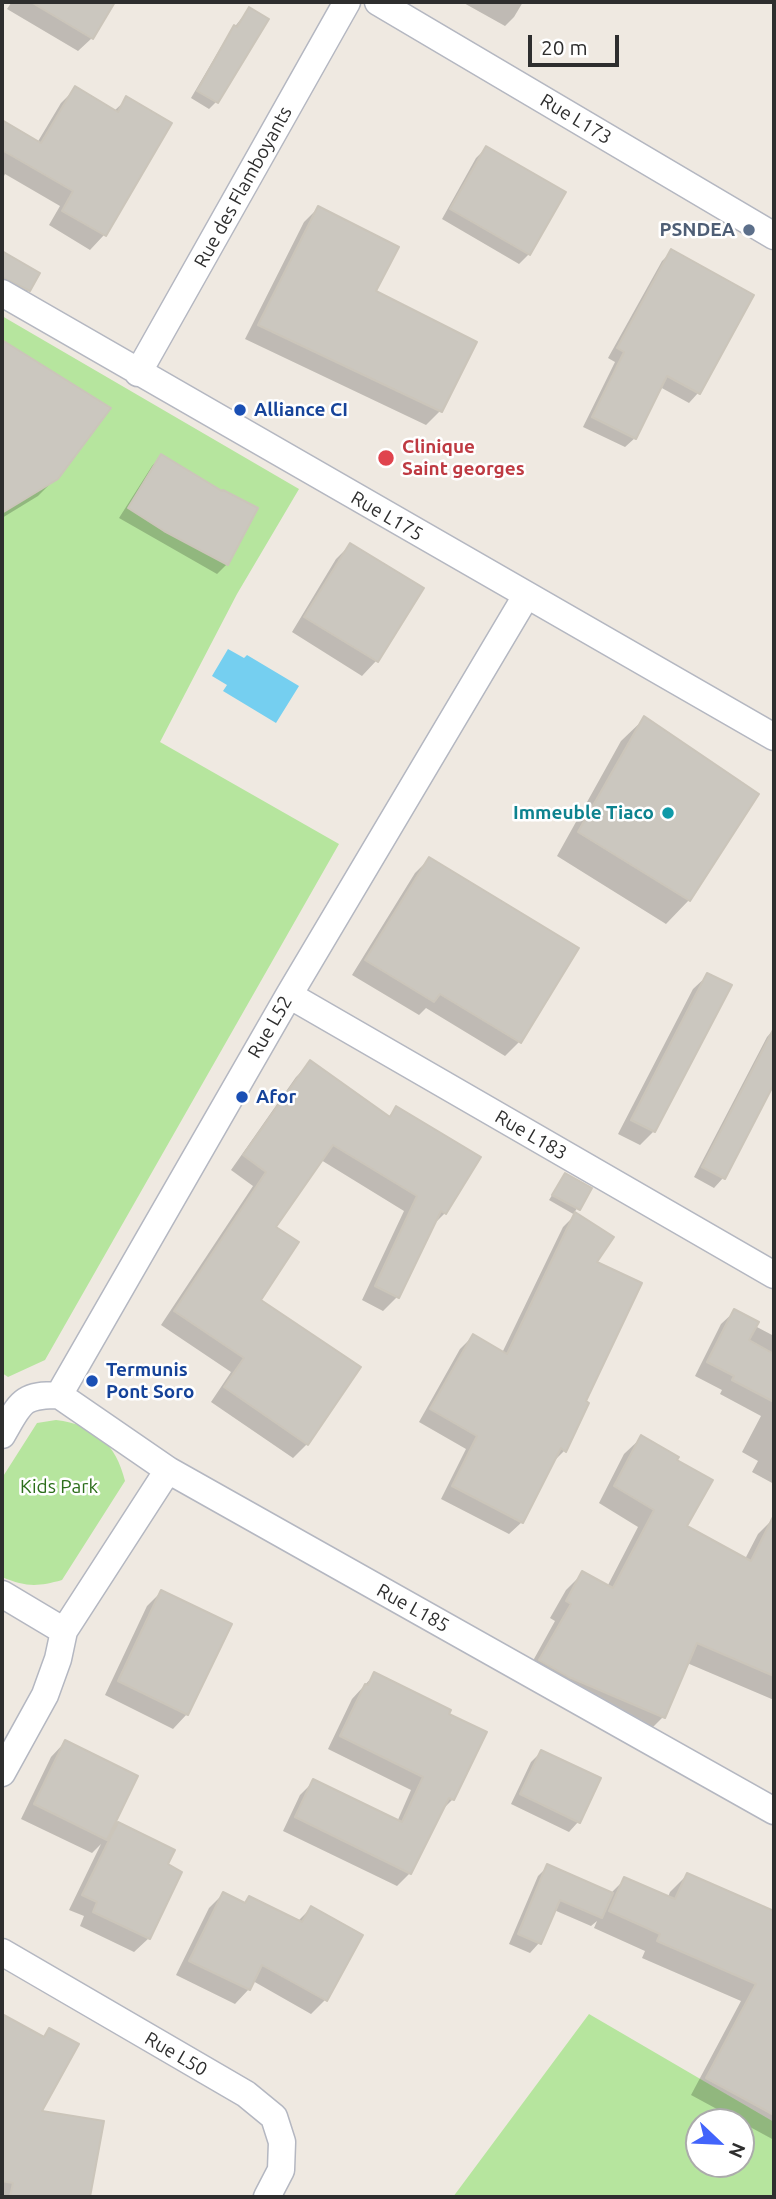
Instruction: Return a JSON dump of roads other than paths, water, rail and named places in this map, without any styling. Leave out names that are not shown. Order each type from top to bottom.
[{"type":"street","name":"Rue des Flamboyants","points":[[138,373],[347,2]]},
{"type":"street","name":"Rue L173","points":[[378,2],[774,236]]},
{"type":"street","name":"Rue L175","points":[[2,293],[774,737]]},
{"type":"street","name":"Rue L52","points":[[59,1395],[289,995],[526,596]]},
{"type":"street","name":"Rue L183","points":[[289,995],[774,1275]]},
{"type":"street","points":[[2,1434],[20,1404],[36,1395],[59,1395]]},
{"type":"street","name":"Rue L185","points":[[59,1395],[168,1470],[774,1811]]},
{"type":"street","points":[[2,1773],[45,1695],[64,1630],[168,1470]]},
{"type":"street","points":[[2,1594],[64,1630]]},
{"type":"street","name":"Rue L50","points":[[2,1952],[246,2094],[274,2117],[282,2142],[281,2170],[267,2197]]},
{"type":"water","points":[[228,649],[244,658],[247,655],[299,686],[276,723],[223,691],[227,685],[212,676]]},
{"type":"place","name":"PSNDEA","points":[[749,230]]},
{"type":"place","name":"Alliance CI","points":[[240,410]]},
{"type":"place","name":"Clinique Saint georges","points":[[386,458]]},
{"type":"place","name":"Immeuble Tiaco","points":[[668,813]]},
{"type":"place","name":"Afor","points":[[242,1097]]},
{"type":"place","name":"Termunis Pont Soro","points":[[92,1381]]},
{"type":"park label","name":"Kids Park","points":[[59,1487]]}]
